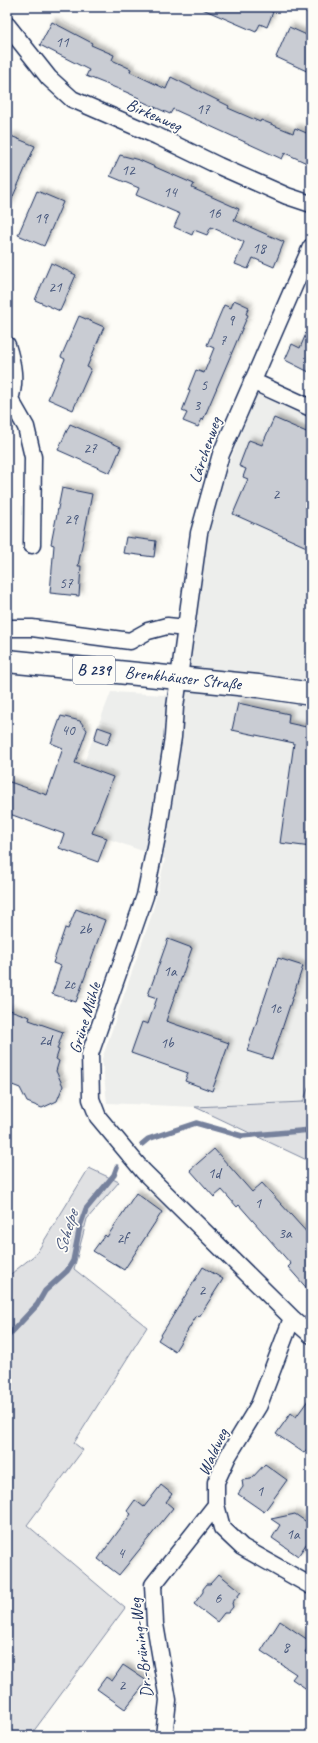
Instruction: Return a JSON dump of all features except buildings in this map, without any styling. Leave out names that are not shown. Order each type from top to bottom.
[{"type":"main road","name":"Brenkhäuser Straße","points":[[7,661],[258,686],[311,694]]},
{"type":"street","name":"Birkenweg","points":[[7,25],[49,78],[72,99],[273,190],[311,204]]},
{"type":"street","name":"Lärchenweg","points":[[180,678],[199,533],[221,454],[311,247]]},
{"type":"street","points":[[7,346],[12,359],[14,386],[8,400],[26,427],[33,457],[32,545]]},
{"type":"street","points":[[252,381],[311,408]]},
{"type":"street","name":"Brenkhäuser Straße","points":[[7,628],[32,628],[130,641],[148,631],[166,626],[186,628]]},
{"type":"street","name":"Grüne Mühle","points":[[180,678],[159,827],[145,896],[90,1054],[91,1099],[98,1117],[143,1171],[311,1335]]},
{"type":"street","name":"Waldweg","points":[[292,1318],[259,1405],[228,1456],[216,1482],[216,1505],[222,1528],[242,1547],[311,1586]]},
{"type":"street","name":"Dr.-Brüning-Weg","points":[[164,1736],[168,1700],[155,1624],[153,1585],[216,1505]]},
{"type":"shaded area","points":[[257,394],[311,418],[311,1081],[303,1102],[195,1107],[107,1103],[102,1059],[152,914],[165,859],[61,822],[111,692],[184,696],[205,538],[231,458]]},
{"type":"shaded area","points":[[311,1081],[311,1162],[195,1107],[303,1102]]},
{"type":"shaded area","points":[[89,1168],[119,1182],[87,1219],[74,1269],[147,1327],[74,1443],[83,1450],[27,1525],[125,1608],[30,1736],[7,1736],[7,1277],[36,1254]]},
{"type":"waterway","name":"Schelpe","points":[[142,1144],[148,1139],[196,1123],[242,1136],[311,1130]]},
{"type":"waterway","name":"Schelpe","points":[[7,1337],[37,1305],[45,1291],[67,1271],[73,1261],[80,1226],[86,1209],[114,1175],[117,1167]]}]
